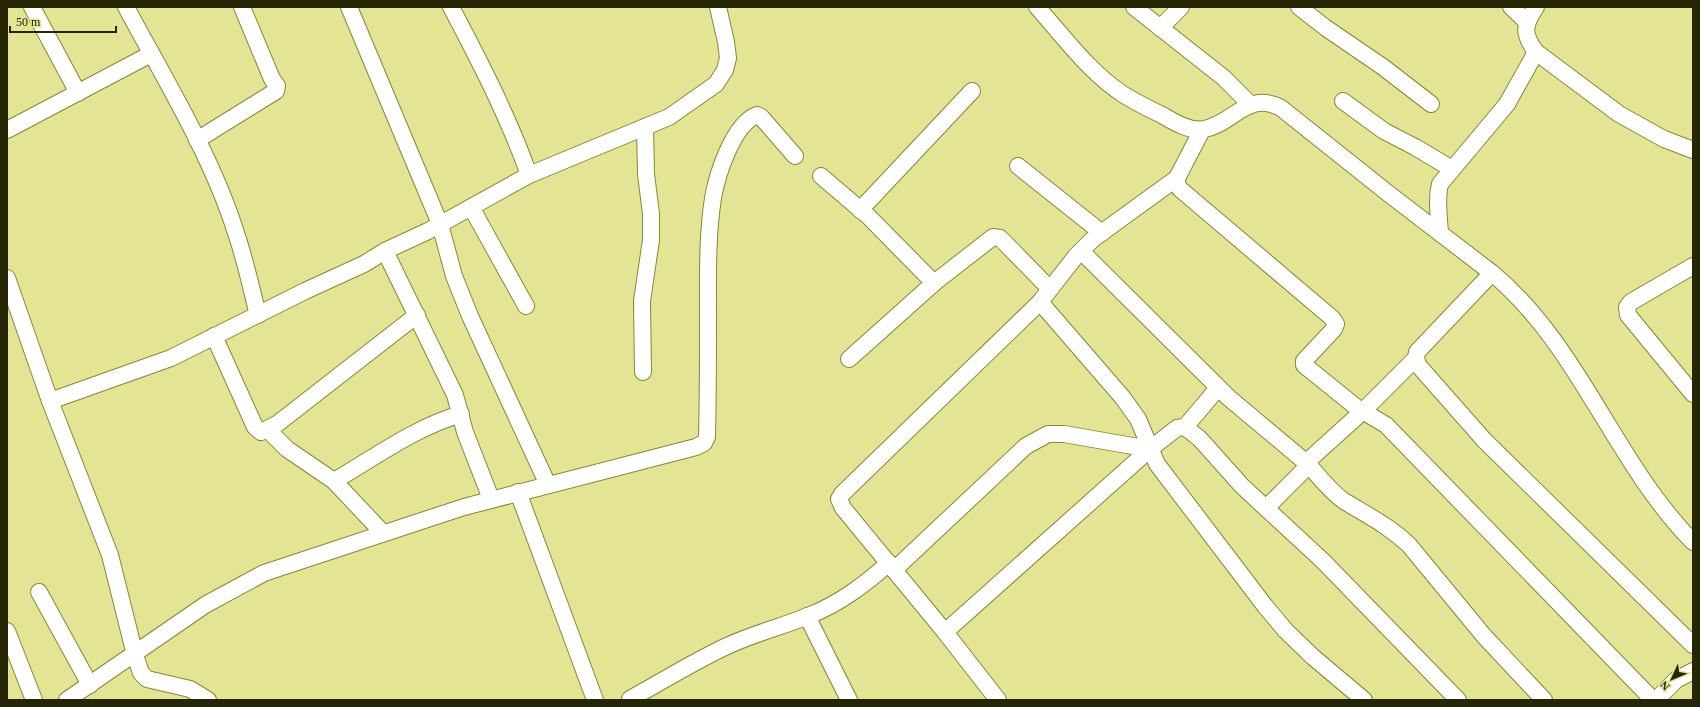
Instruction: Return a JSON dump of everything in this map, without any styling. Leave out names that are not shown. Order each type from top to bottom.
[{"type":"street","points":[[32,7],[78,93]]},
{"type":"street","points":[[126,7],[197,140],[236,232],[258,315]]},
{"type":"street","points":[[197,140],[276,91],[277,86],[272,79],[242,7]]},
{"type":"street","points":[[349,7],[440,224],[454,276],[470,316],[548,485]]},
{"type":"street","points":[[451,7],[486,73],[517,141],[529,175]]},
{"type":"street","points":[[50,401],[171,358],[364,264],[529,175],[669,117],[716,84],[725,70],[728,58],[718,7]]},
{"type":"street","points":[[1037,7],[1088,65],[1123,94],[1176,123],[1191,129],[1202,130],[1210,128],[1251,105],[1260,102],[1271,102],[1281,108],[1508,286],[1534,313],[1562,349],[1658,502],[1693,542]]},
{"type":"street","points":[[1134,7],[1224,78],[1251,105]]},
{"type":"street","points":[[1160,28],[1181,7]]},
{"type":"street","points":[[1299,7],[1326,28],[1383,67],[1431,104]]},
{"type":"street","points":[[1511,7],[1527,22]]},
{"type":"street","points":[[1536,7],[1527,22],[1525,30],[1529,42],[1536,52],[1619,114],[1664,139],[1693,150]]},
{"type":"street","points":[[1440,233],[1438,193],[1440,184],[1507,104],[1536,52]]},
{"type":"street","points":[[7,130],[151,54]]},
{"type":"street","points":[[860,210],[972,91]]},
{"type":"street","points":[[1343,101],[1384,131],[1452,169]]},
{"type":"street","points":[[67,700],[135,655],[205,605],[264,573],[491,499],[696,447],[704,443],[707,437],[708,258],[713,198],[720,171],[730,146],[744,125],[752,117],[757,115],[761,117],[795,156]]},
{"type":"street","points":[[643,372],[642,300],[651,240],[651,214],[646,174],[645,127]]},
{"type":"street","points":[[998,700],[945,632],[843,508],[839,499],[842,494],[1040,302],[1081,251],[1102,233],[1177,178],[1202,130]]},
{"type":"street","points":[[1018,166],[1102,233]]},
{"type":"street","points":[[821,176],[860,210],[934,283]]},
{"type":"street","points":[[1177,178],[1177,184],[1180,189],[1332,318],[1336,324],[1334,329],[1304,361],[1304,366],[1363,411],[1386,425],[1653,700]]},
{"type":"street","points":[[471,207],[526,306]]},
{"type":"street","points":[[849,359],[934,283],[993,237],[1000,238],[1050,289]]},
{"type":"street","points":[[386,251],[455,395],[465,432],[491,499]]},
{"type":"street","points":[[1081,251],[1218,388],[1309,465],[1344,501],[1396,532],[1409,545],[1493,647],[1544,700]]},
{"type":"street","points":[[1693,266],[1631,302],[1627,307],[1628,315],[1693,394]]},
{"type":"street","points":[[1492,273],[1417,352],[1416,358],[1418,365],[1484,440],[1693,645]]},
{"type":"street","points":[[7,278],[13,313],[50,401],[110,555],[135,655],[141,673],[148,679],[190,689],[208,700]]},
{"type":"street","points":[[1040,302],[1123,398],[1138,419],[1150,449],[1162,470],[1286,631],[1341,682],[1364,700]]},
{"type":"street","points":[[214,336],[255,426],[257,430],[261,432],[268,430],[320,392],[417,315]]},
{"type":"street","points":[[1266,508],[1309,465],[1310,459],[1363,411],[1416,358]]},
{"type":"street","points":[[1185,427],[1218,388]]},
{"type":"street","points":[[334,481],[422,430],[442,420],[461,414]]},
{"type":"street","points":[[945,632],[1150,449],[1177,428],[1185,427],[1193,432],[1242,486],[1323,561],[1458,700]]},
{"type":"street","points":[[268,430],[287,449],[334,481],[383,533]]},
{"type":"street","points":[[626,700],[630,700],[725,647],[762,631],[807,616],[850,594],[892,567],[1026,446],[1048,434],[1064,434],[1150,449]]},
{"type":"street","points":[[518,492],[595,700]]},
{"type":"street","points":[[39,592],[90,684]]},
{"type":"street","points":[[807,616],[850,700]]},
{"type":"street","points":[[7,631],[34,700]]},
{"type":"street","points":[[1656,700],[1676,680],[1693,671]]}]
